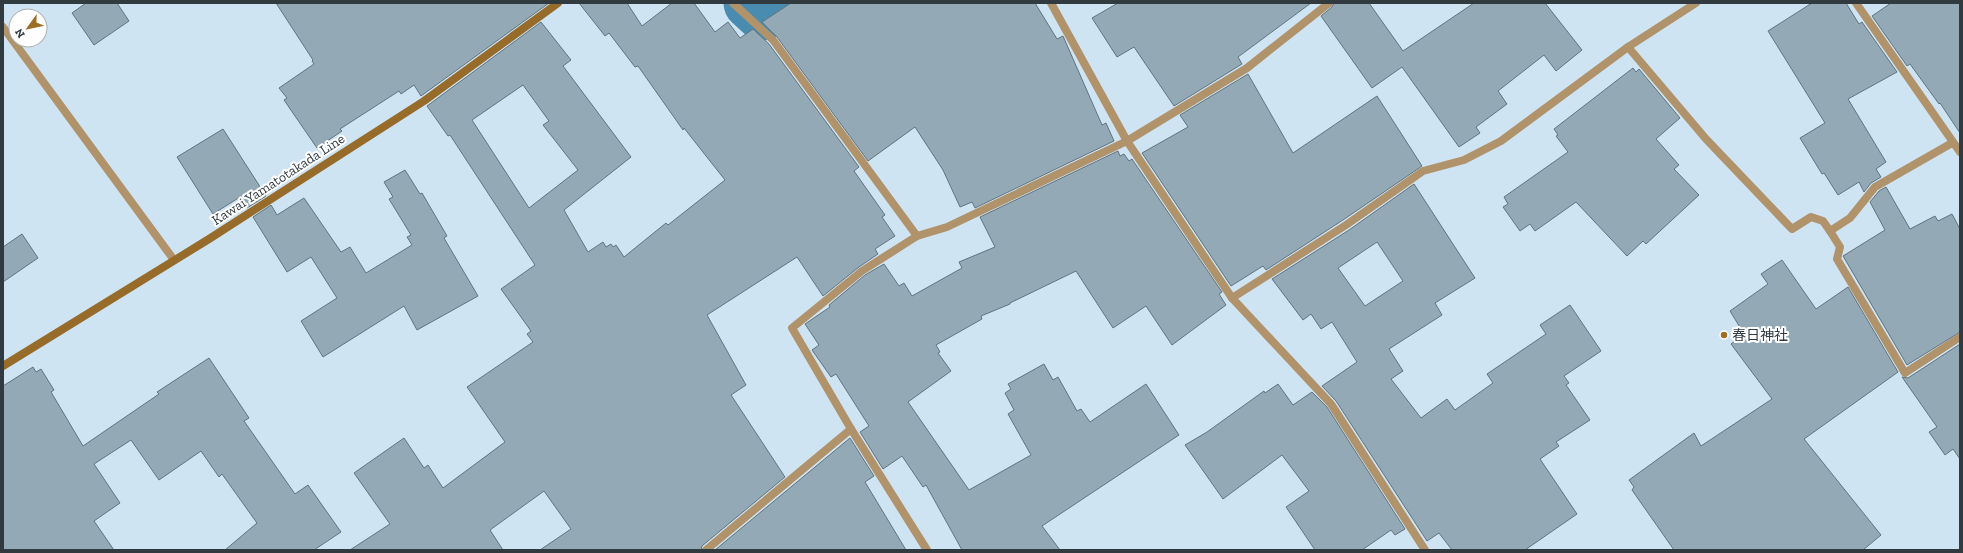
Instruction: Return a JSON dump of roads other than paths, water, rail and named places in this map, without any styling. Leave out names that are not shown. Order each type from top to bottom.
[{"type":"main road","name":"Kawai Yamatotakada Line","points":[[3,366],[174,260],[424,101],[558,3]]},
{"type":"street","points":[[733,3],[773,40],[917,236]]},
{"type":"street","points":[[1051,3],[1128,141],[1232,298],[1331,404],[1425,550]]},
{"type":"street","points":[[927,550],[851,429],[792,328],[862,271],[917,236],[947,227],[1128,141],[1247,68],[1329,3]]},
{"type":"street","points":[[1232,298],[1346,225],[1424,171],[1464,160],[1501,141],[1628,47],[1696,3]]},
{"type":"street","points":[[1856,3],[1952,143],[1960,152]]},
{"type":"street","points":[[3,26],[174,260]]},
{"type":"street","points":[[1628,47],[1706,139],[1792,229],[1811,217],[1823,221],[1840,247],[1837,259],[1905,373],[1960,337]]},
{"type":"street","points":[[1830,231],[1850,218],[1875,187],[1952,143]]},
{"type":"street","points":[[706,550],[851,429]]},
{"type":"waterway","points":[[750,3],[762,14],[781,3]]},
{"type":"place","name":"春日神社","points":[[1724,335]]}]
